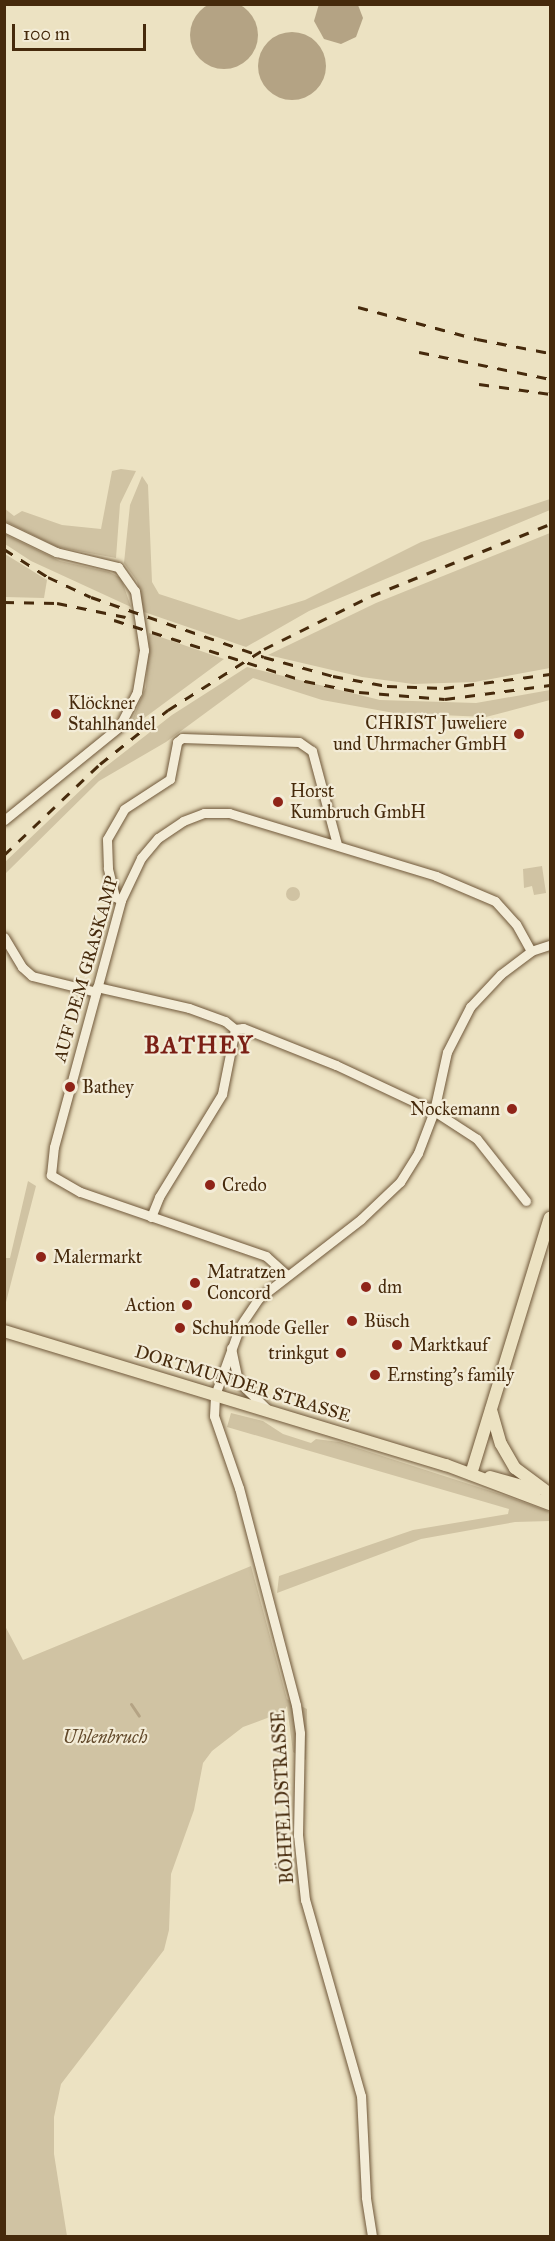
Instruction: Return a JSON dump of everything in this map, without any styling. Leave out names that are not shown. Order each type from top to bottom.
[{"type":"main road","points":[[471,1474],[490,1408],[546,1244],[550,1218]]},
{"type":"main road","name":"DORTMUNDER STRASSE","points":[[4,1331],[269,1410],[471,1474],[550,1504]]},
{"type":"main road","points":[[490,1408],[501,1444],[514,1468],[550,1494]]},
{"type":"main road","name":"DORTMUNDER STRASSE","points":[[471,1474],[550,1494]]},
{"type":"street","points":[[4,526],[56,552],[113,564],[132,583],[139,609],[143,668],[137,692],[123,722],[91,753],[4,820]]},
{"type":"street","points":[[121,900],[115,897],[108,868],[107,839],[124,809],[171,778],[177,742],[182,738],[299,742],[312,751],[337,844]]},
{"type":"street","name":"AUF DEM GRASKAMP","points":[[286,1275],[266,1256],[64,1185],[51,1175],[54,1147],[121,900],[133,869],[149,848],[171,829],[199,815],[229,813],[436,876],[495,901],[516,924],[531,951]]},
{"type":"street","points":[[4,937],[22,967],[33,976],[189,1008],[225,1021],[235,1029],[243,1028],[336,1065],[434,1111],[477,1139],[526,1201]]},
{"type":"street","points":[[215,1395],[231,1346],[250,1309],[286,1275],[361,1219],[400,1182],[418,1153],[434,1111],[447,1052],[470,1007],[485,988],[531,951],[550,945]]},
{"type":"street","points":[[151,1217],[159,1197],[214,1110],[230,1068],[235,1029]]},
{"type":"street","points":[[231,1346],[238,1381],[269,1410]]},
{"type":"street","name":"BÖHFELDSTRASSE","points":[[215,1395],[214,1416],[239,1488],[296,1705],[300,1733],[298,1836],[306,1900],[361,2096],[366,2196],[372,2236]]},
{"type":"green space","points":[[121,469],[136,471],[120,504],[116,558],[57,547],[5,521],[4,508],[14,516],[22,511],[62,525],[101,529],[112,471]]},
{"type":"green space","points":[[142,476],[148,485],[152,582],[159,594],[239,620],[305,600],[421,542],[550,499],[550,510],[309,611],[246,647],[144,612],[137,581],[124,563],[130,505]]},
{"type":"green space","points":[[550,533],[550,668],[475,682],[413,684],[362,677],[268,655],[376,603]]},
{"type":"green space","points":[[4,534],[60,561],[109,572],[121,578],[131,607],[31,561],[5,544]]},
{"type":"green space","points":[[5,554],[47,580],[44,598],[5,597]]},
{"type":"green space","points":[[149,633],[224,659],[128,730],[146,687]]},
{"type":"green space","points":[[247,667],[380,700],[476,703],[550,690],[550,700],[486,717],[394,713],[322,700],[253,678],[166,742],[99,781],[5,874],[5,862],[104,768],[172,715]]},
{"type":"green space","points":[[542,866],[546,893],[534,895],[532,886],[524,888],[523,869]]},
{"type":"green space","points":[[290,887],[296,887],[300,894],[296,901],[290,901],[286,897],[286,891]]},
{"type":"green space","points":[[28,1181],[36,1186],[5,1306],[5,1258],[10,1258]]},
{"type":"green space","points":[[231,1413],[263,1421],[283,1434],[311,1443],[316,1439],[339,1442],[506,1496],[550,1512],[550,1521],[515,1522],[421,1539],[277,1593],[279,1576],[413,1530],[508,1514],[509,1509],[227,1427]]},
{"type":"green space","name":"Uhlenbruch","points":[[251,1566],[287,1699],[307,1709],[306,1760],[293,1752],[287,1706],[283,1712],[243,1727],[212,1751],[203,1763],[194,1810],[171,1874],[169,1930],[164,1950],[61,2084],[54,2117],[54,2154],[67,2236],[5,2236],[4,1624],[23,1660]]},
{"type":"shaded area","points":[[224,1],[237,4],[248,11],[255,22],[258,35],[255,48],[248,59],[237,66],[224,69],[211,66],[200,59],[193,48],[190,35],[193,22],[200,11],[211,4]]},
{"type":"shaded area","points":[[319,4],[358,5],[363,18],[356,37],[341,44],[324,39],[314,21]]},
{"type":"shaded area","points":[[299,32],[311,38],[320,47],[326,59],[324,79],[316,90],[299,100],[285,100],[268,90],[260,79],[258,59],[268,42],[279,34]]},
{"type":"waterway","points":[[131,1704],[139,1716]]},
{"type":"railway","points":[[358,307],[477,339],[550,353]]},
{"type":"railway","points":[[419,352],[550,379]]},
{"type":"railway","points":[[479,384],[550,394]]},
{"type":"railway","points":[[4,855],[100,764],[168,710],[264,649],[371,596],[550,524]]},
{"type":"railway","points":[[4,549],[48,577],[91,597],[264,657],[333,676],[387,686],[444,688],[550,674]]},
{"type":"railway","points":[[4,602],[57,603],[126,617]]},
{"type":"railway","points":[[114,620],[305,681],[359,692],[445,699],[550,685]]},
{"type":"place","name":"Klöckner Stahlhandel","points":[[56,714]]},
{"type":"place","name":"CHRIST Juweliere und Uhrmacher GmbH","points":[[519,734]]},
{"type":"place","name":"Horst Kumbruch GmbH","points":[[278,802]]},
{"type":"place","name":"Bathey","points":[[70,1087]]},
{"type":"place","name":"Nockemann","points":[[512,1109]]},
{"type":"place","name":"Credo","points":[[210,1185]]},
{"type":"place","name":"Malermarkt","points":[[41,1257]]},
{"type":"place","name":"Matratzen Concord","points":[[195,1283]]},
{"type":"place","name":"dm","points":[[366,1287]]},
{"type":"place","name":"Action","points":[[187,1305]]},
{"type":"place","name":"Büsch","points":[[352,1321]]},
{"type":"place","name":"Schuhmode Geller","points":[[180,1328]]},
{"type":"place","name":"Marktkauf","points":[[397,1345]]},
{"type":"place","name":"trinkgut","points":[[341,1353]]},
{"type":"place","name":"Ernsting's family","points":[[375,1375]]},
{"type":"district","name":"BATHEY","points":[[199,1046]]}]
